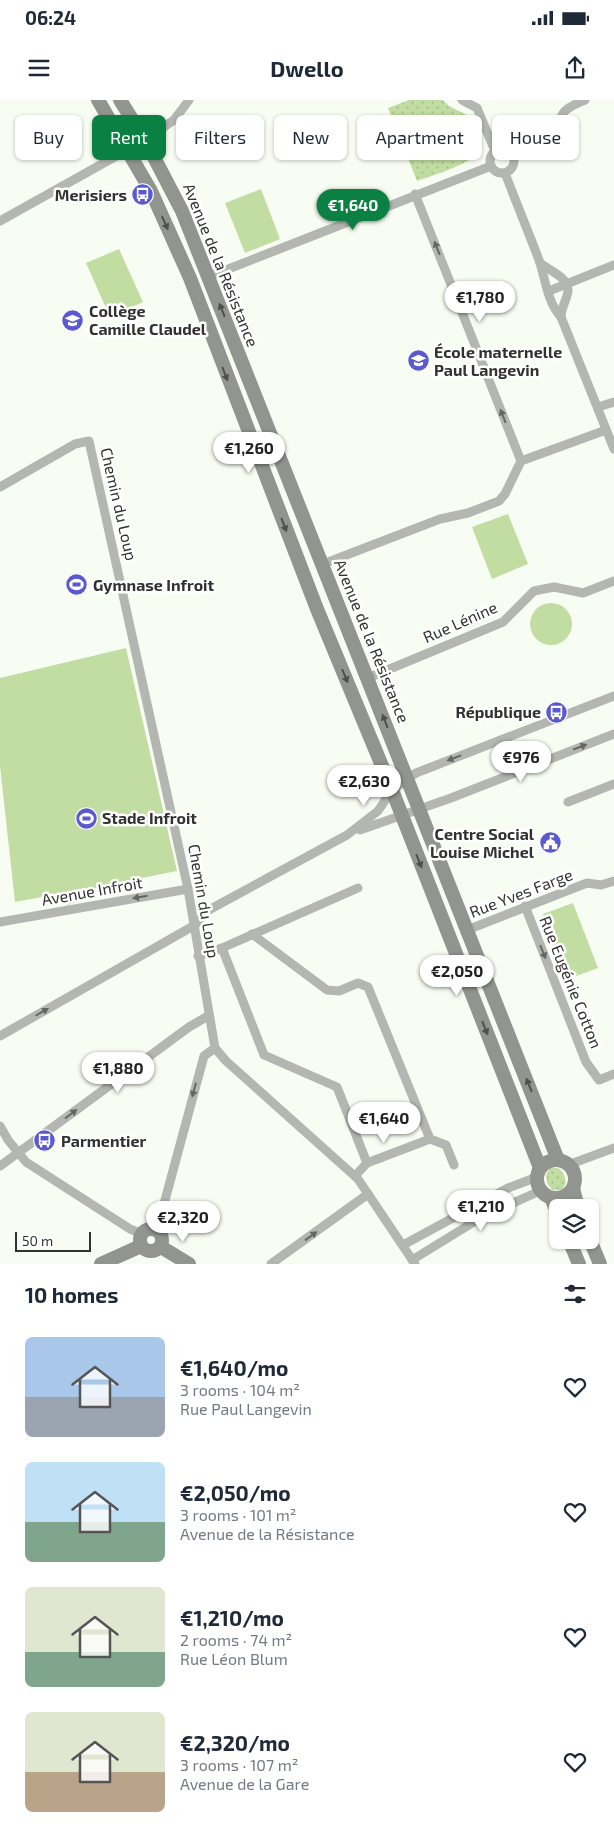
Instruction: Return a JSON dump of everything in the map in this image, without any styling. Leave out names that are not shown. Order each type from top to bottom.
[{"type":"main road","name":"Avenue de la Résistance","points":[[98,100],[107,115]]},
{"type":"main road","name":"Avenue de la Résistance","points":[[120,100],[129,115]]},
{"type":"main road","name":"Avenue de la Résistance","points":[[134,160],[151,191],[190,278],[317,609],[392,790],[543,1183],[551,1199]]},
{"type":"main road","name":"Avenue de la Résistance","points":[[156,160],[174,192],[467,930],[563,1163],[574,1177],[573,1188],[576,1199]]},
{"type":"main road","points":[[563,1163],[546,1163],[543,1183],[564,1196],[573,1188]]},
{"type":"main road","points":[[146,1236],[151,1252],[161,1247]]},
{"type":"main road","points":[[101,1264],[146,1236],[162,1236],[161,1247]]},
{"type":"main road","points":[[161,1247],[190,1264]]},
{"type":"main road","points":[[573,1249],[579,1264]]},
{"type":"main road","points":[[594,1249],[600,1264]]},
{"type":"street","points":[[166,125],[174,120],[189,100]]},
{"type":"street","points":[[462,100],[477,108],[492,144]]},
{"type":"street","points":[[560,115],[567,107],[585,100]]},
{"type":"street","points":[[492,156],[490,160],[491,166],[498,173],[504,173],[513,166],[513,160]]},
{"type":"street","points":[[0,221],[106,160]]},
{"type":"street","points":[[208,277],[415,194],[491,166]]},
{"type":"street","points":[[504,173],[540,263],[541,272],[614,448]]},
{"type":"street","points":[[415,194],[521,461]]},
{"type":"street","points":[[540,263],[566,283],[568,290],[561,308],[561,317]]},
{"type":"street","points":[[549,291],[614,265]]},
{"type":"street","points":[[598,408],[614,402]]},
{"type":"street","points":[[323,564],[440,520],[468,513],[499,500],[505,494],[521,461],[606,430]]},
{"type":"street","name":"Chemin du Loup","points":[[1,484],[75,444],[89,441],[188,888],[208,1016],[215,1048]]},
{"type":"street","name":"Rue Lénine","points":[[368,678],[502,622],[534,591],[554,587],[583,593],[614,581]]},
{"type":"street","points":[[347,835],[378,811],[392,790],[408,779],[614,696]]},
{"type":"street","points":[[0,1036],[195,925],[207,911],[347,835],[420,809],[614,734]]},
{"type":"street","points":[[568,802],[614,784]]},
{"type":"street","name":"Rue Yves Farge","points":[[467,930],[586,883],[601,885],[614,881]]},
{"type":"street","name":"Avenue Infroit","points":[[0,922],[188,888]]},
{"type":"street","points":[[198,956],[222,948],[358,888]]},
{"type":"street","name":"Rue Eugénie Cotton","points":[[525,906],[586,1062],[599,1080],[614,1074]]},
{"type":"street","points":[[252,934],[327,990],[339,991],[358,983],[368,987],[430,1139]]},
{"type":"street","points":[[222,948],[264,1055],[337,1087],[368,1163]]},
{"type":"street","points":[[0,1166],[189,1027],[208,1016]]},
{"type":"street","points":[[0,1126],[26,1162],[130,1229],[146,1236],[161,1215],[204,1056],[215,1048],[226,1061],[355,1176],[413,1262],[482,1217],[543,1183]]},
{"type":"street","points":[[355,1176],[368,1163],[430,1139],[446,1145],[454,1165]]},
{"type":"street","points":[[563,1163],[614,1148]]},
{"type":"street","points":[[402,1245],[508,1188],[543,1183]]},
{"type":"street","points":[[271,1264],[368,1194]]},
{"type":"green space","points":[[409,100],[443,100],[449,106],[467,115],[391,115],[388,108]]},
{"type":"green space","points":[[409,160],[469,160],[454,168],[417,181]]},
{"type":"green space","points":[[261,189],[280,239],[245,253],[225,203]]},
{"type":"green space","points":[[119,249],[143,302],[110,317],[86,263]]},
{"type":"green space","points":[[508,514],[528,564],[492,579],[472,527]]},
{"type":"green space","points":[[551,603],[566,609],[572,624],[566,639],[551,645],[536,639],[530,624],[536,609]]},
{"type":"green space","name":"Stade Infroit","points":[[126,648],[177,871],[132,880],[119,885],[75,891],[77,902],[67,905],[64,893],[15,902],[0,766],[0,678]]},
{"type":"green space","points":[[573,903],[598,968],[568,979],[543,914]]},
{"type":"green space","points":[[551,1167],[560,1169],[564,1175],[566,1183],[562,1190],[552,1190],[547,1183],[546,1174]]},
{"type":"place","name":"Merisiers","points":[[143,195]]},
{"type":"place","name":"Collège Camille Claudel","points":[[73,320]]},
{"type":"place","name":"École maternelle Paul Langevin","points":[[418,361]]},
{"type":"place","name":"Gymnase Infroit","points":[[77,585]]},
{"type":"place","name":"République","points":[[557,712]]},
{"type":"place","name":"Stade Infroit","points":[[86,818]]},
{"type":"place","name":"Centre Social Louise Michel","points":[[550,843]]},
{"type":"place","name":"Parmentier","points":[[45,1141]]}]
